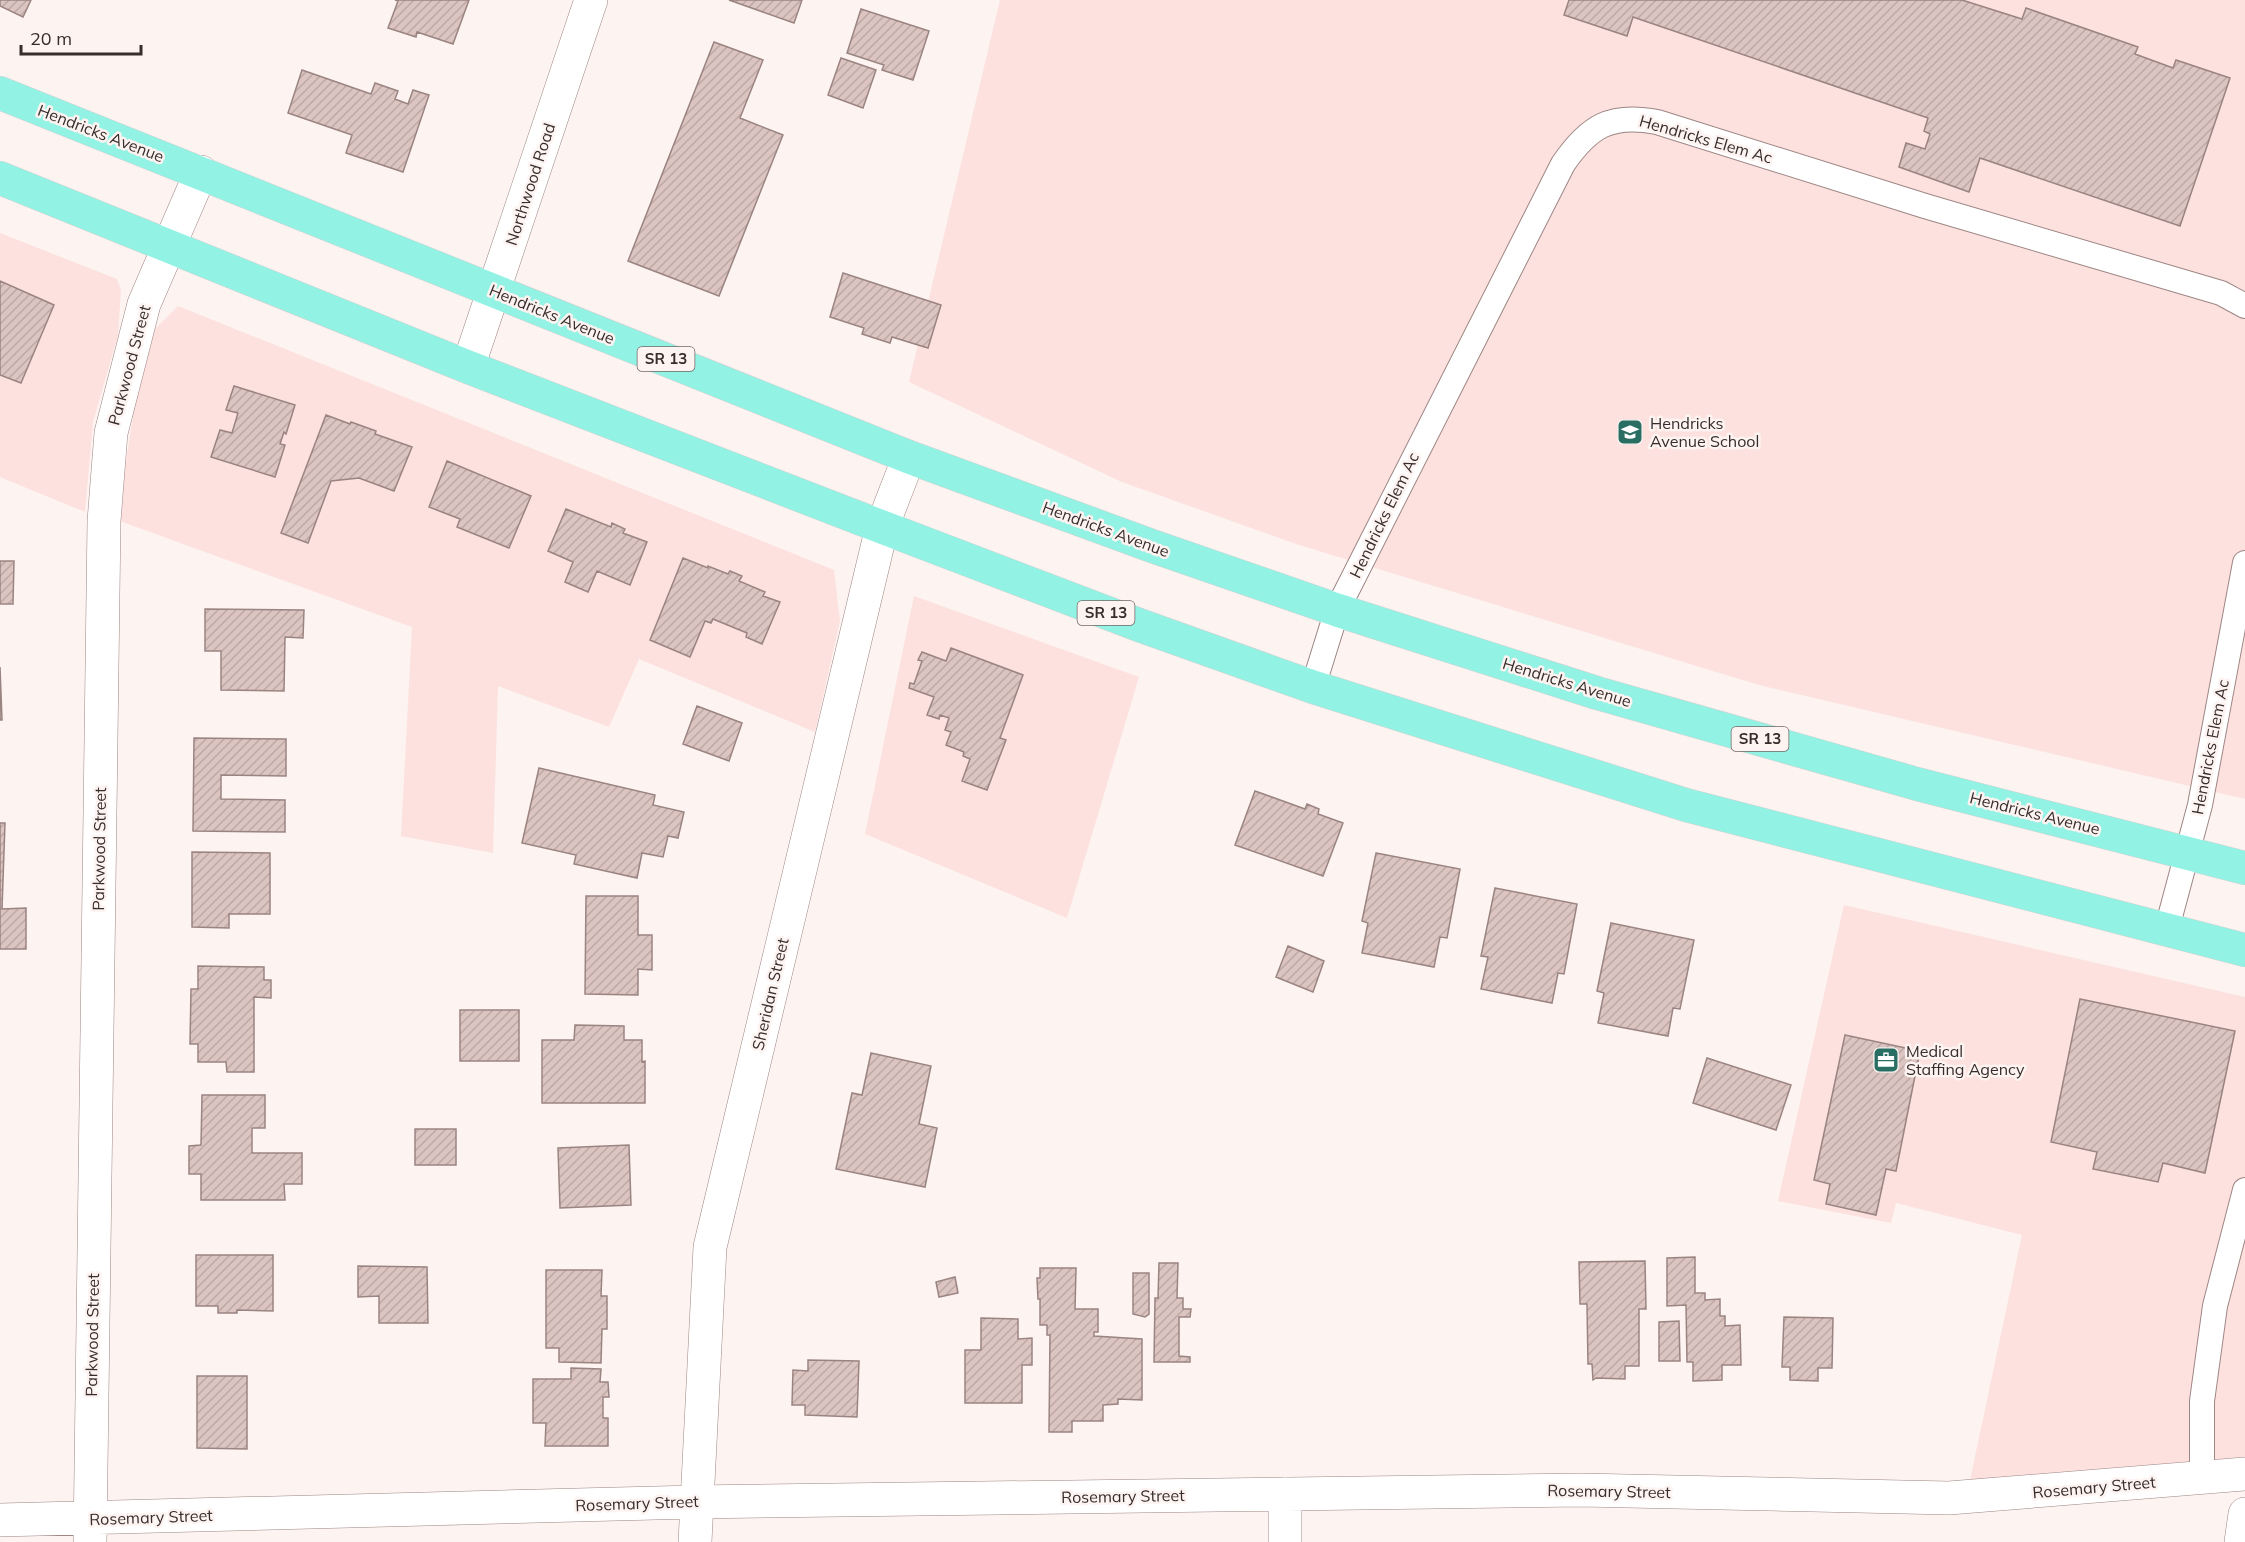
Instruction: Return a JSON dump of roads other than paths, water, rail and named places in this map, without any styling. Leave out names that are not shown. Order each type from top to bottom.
[{"type":"main road","name":"Hendricks Avenue","points":[[0,93],[909,457],[1152,546],[1337,610],[1597,693],[1917,784],[2187,851],[2245,868]]},
{"type":"main road","name":"SR 13","points":[[0,178],[468,367],[1139,625],[1313,687],[1686,805],[2245,950]]},
{"type":"street","name":"Northwood Road","points":[[468,367],[591,0]]},
{"type":"street","name":"Parkwood Street","points":[[90,1530],[104,520],[111,434],[144,304],[167,246],[201,172]]},
{"type":"street","name":"Sheridan Street","points":[[695,1542],[695,1502],[710,1247],[882,527],[909,457]]},
{"type":"street","name":"Rosemary Street","points":[[0,1520],[90,1530],[695,1502],[1581,1490],[1948,1498],[2245,1474]]},
{"type":"street","points":[[1284,1494],[1285,1542]]},
{"type":"street","points":[[2241,1542],[2245,1514]]},
{"type":"lane","name":"Hendricks Elem Ac","points":[[1313,687],[1337,610],[1563,164],[1577,144],[1610,122],[1632,117],[1657,122],[1947,213],[2221,293],[2245,306]]},
{"type":"lane","name":"Hendricks Elem Ac","points":[[2167,928],[2200,805],[2245,563]]},
{"type":"lane","points":[[2202,1478],[2202,1401],[2215,1306],[2245,1190]]},
{"type":"place","name":"Hendricks Avenue School","points":[[1630,432]]},
{"type":"place","name":"Medical Staffing Agency","points":[[1886,1060]]}]
